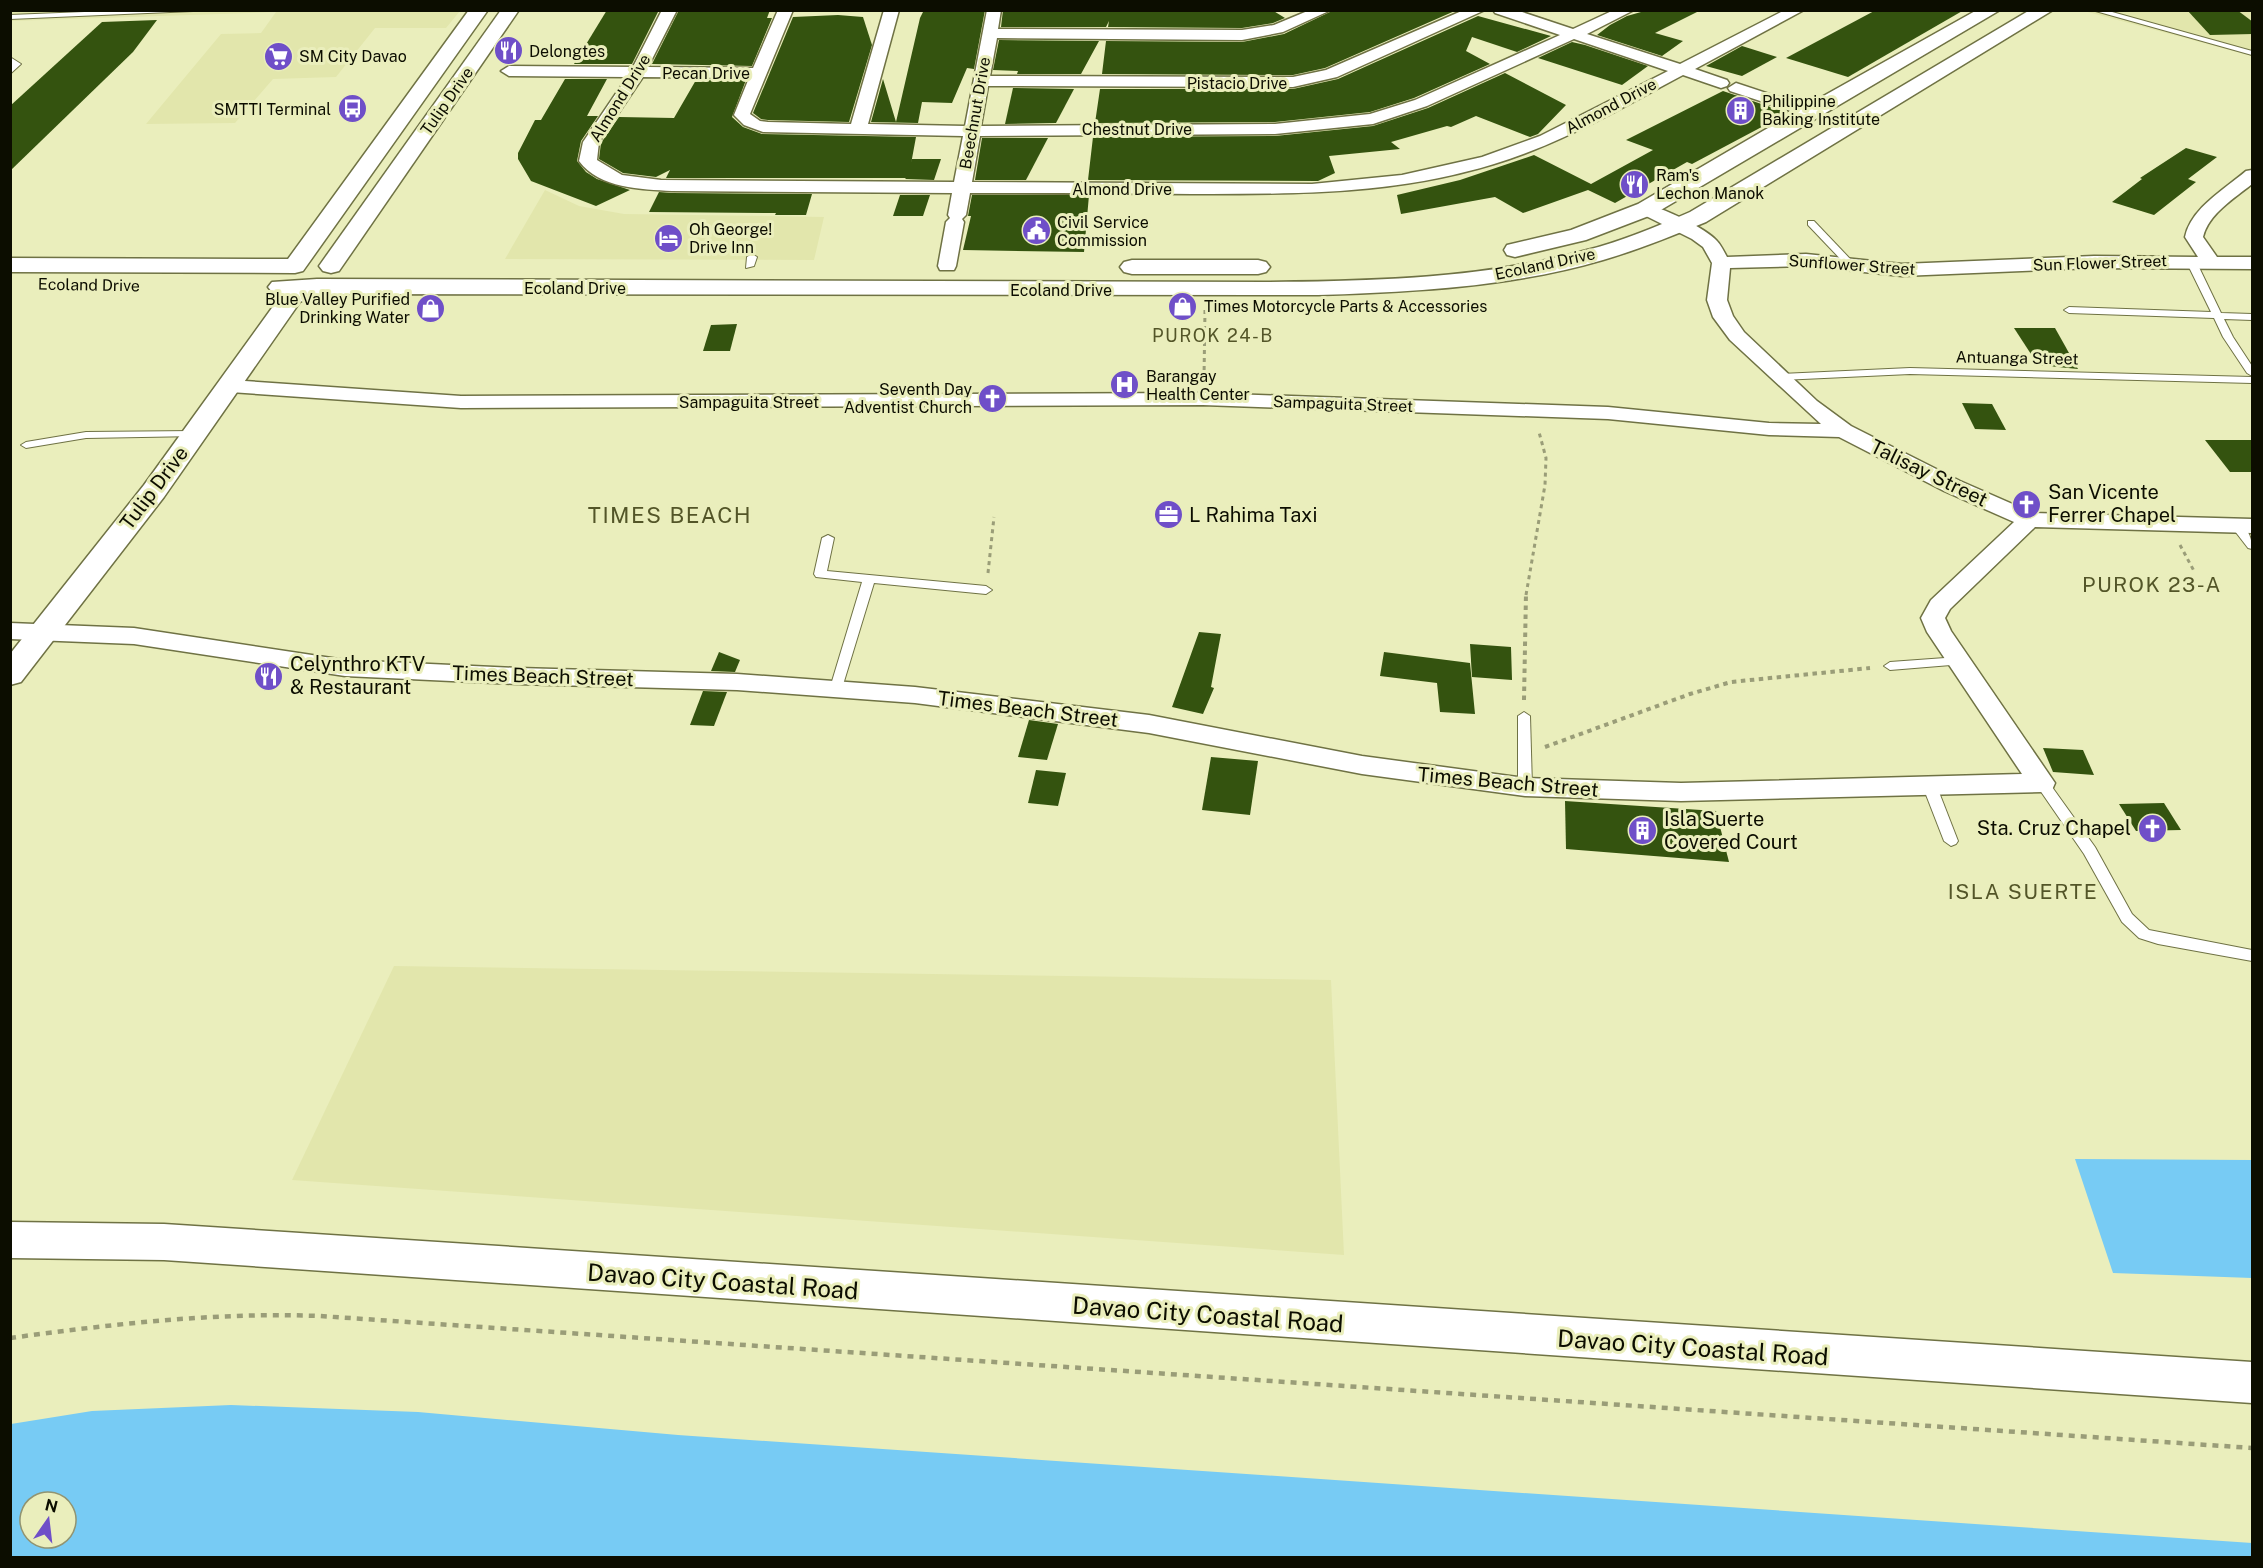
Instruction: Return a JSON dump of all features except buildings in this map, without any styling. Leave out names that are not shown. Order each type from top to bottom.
[{"type":"main road","name":"Tulip Drive","points":[[10,675],[45,632],[230,386],[286,292],[295,266],[479,10]]},
{"type":"main road","name":"Tulip Drive","points":[[316,287],[510,10]]},
{"type":"main road","name":"Ecoland Drive","points":[[1496,253],[1578,235],[1646,209],[1809,112],[1991,10]]},
{"type":"main road","name":"Ecoland Drive","points":[[316,287],[1205,290],[1381,287],[1491,276],[1590,256],[1680,226],[2044,10]]},
{"type":"main road","points":[[446,55],[479,55]]},
{"type":"main road","points":[[423,88],[455,88]]},
{"type":"main road","name":"Ecoland Drive","points":[[10,265],[331,266],[751,262],[772,266]]},
{"type":"main road","points":[[924,266],[971,267]]},
{"type":"main road","name":"Ecoland Drive","points":[[1112,267],[1276,267]]},
{"type":"main road","name":"Ecoland Drive","points":[[10,284],[286,292]]},
{"type":"main road","points":[[286,292],[316,287]]},
{"type":"main road","name":"Davao City Coastal Road","points":[[10,1216],[164,1242]]},
{"type":"main road","name":"Davao City Coastal Road","points":[[10,1240],[164,1242],[2253,1383]]},
{"type":"street","name":"Almond Drive","points":[[670,10],[638,72],[591,142],[588,161],[596,171],[609,177],[647,185],[672,186],[1312,189],[1395,183],[1433,177],[1510,155],[1546,140],[1797,10]]},
{"type":"street","name":"Chestnut Drive","points":[[786,10],[744,107],[742,115],[747,122],[778,128],[972,131],[1275,129],[1373,119],[1421,103],[1576,35],[1627,10]]},
{"type":"street","points":[[858,129],[892,10]]},
{"type":"street","name":"Beechnut Drive","points":[[948,266],[994,10]]},
{"type":"street","points":[[990,33],[1242,34],[1278,29],[1324,10]]},
{"type":"street","name":"Pistacio Drive","points":[[981,81],[1293,82],[1331,74],[1478,10]]},
{"type":"street","points":[[1500,10],[1809,112]]},
{"type":"street","name":"Pecan Drive","points":[[509,70],[758,73]]},
{"type":"street","points":[[2211,262],[2197,243],[2194,232],[2209,212],[2250,181]]},
{"type":"street","points":[[1646,209],[1698,235],[1710,244],[1720,263]]},
{"type":"street","name":"Sunflower Street","points":[[1720,263],[1806,260],[1902,270],[1947,269]]},
{"type":"street","name":"Sun Flower Street","points":[[1947,269],[2094,262],[2253,263]]},
{"type":"street","name":"Talisay Street","points":[[1720,263],[1717,300],[1723,317],[1737,336],[1810,405],[1844,431],[1943,481],[2029,520]]},
{"type":"street","name":"Sampaguita Street","points":[[230,386],[471,403],[1203,399],[1647,416],[1769,429],[1844,431]]},
{"type":"street","points":[[2042,783],[1934,625],[1935,611],[2029,520],[2245,526]]},
{"type":"street","name":"Times Beach Street","points":[[10,631],[134,636],[345,668],[401,672],[726,682],[836,688],[991,704],[1149,724],[1362,765],[1525,787],[1681,792],[2042,783]]},
{"type":"lane","points":[[10,17],[70,13],[213,10]]},
{"type":"lane","points":[[2095,10],[2113,13],[2253,53]]},
{"type":"lane","points":[[10,59],[17,64],[10,72]]},
{"type":"lane","points":[[1811,223],[1851,265]]},
{"type":"lane","points":[[2191,261],[2217,315],[2237,351],[2253,373]]},
{"type":"lane","points":[[2069,310],[2253,318]]},
{"type":"lane","name":"Antuanga Street","points":[[1780,377],[1910,371],[2253,380]]},
{"type":"lane","points":[[26,445],[86,435],[195,434]]},
{"type":"lane","points":[[2245,526],[2253,546]]},
{"type":"lane","points":[[828,538],[820,574],[986,590]]},
{"type":"lane","points":[[836,688],[869,579]]},
{"type":"lane","points":[[1890,666],[1959,661]]},
{"type":"lane","points":[[1524,716],[1525,787]]},
{"type":"lane","points":[[2042,783],[2090,851],[2127,918],[2144,934],[2253,956]]},
{"type":"lane","points":[[1930,787],[1951,841]]},
{"type":"path","points":[[1203,399],[1205,290]]},
{"type":"path","points":[[1524,716],[1526,584],[1545,485],[1546,467],[1546,458],[1533,411]]},
{"type":"path","points":[[986,590],[994,517]]},
{"type":"path","points":[[1524,755],[1690,694],[1731,682],[1890,666]]},
{"type":"path","points":[[10,1338],[142,1321],[221,1314],[421,1321],[2253,1448]]},
{"type":"shaded area","name":"SM City Davao","points":[[10,11],[460,11],[446,28],[375,28],[336,77],[273,79],[235,123],[146,124],[221,34],[261,33],[276,12],[11,21]]},
{"type":"shaded area","points":[[2084,11],[2252,11],[2252,56]]},
{"type":"shaded area","name":"Oh George! Drive Inn","points":[[545,190],[579,206],[624,214],[824,217],[814,260],[505,259]]},
{"type":"shaded area","points":[[394,966],[1331,980],[1344,1255],[292,1180]]},
{"type":"water","points":[[2075,1159],[2252,1160],[2252,1278],[2113,1273]]},
{"type":"water","points":[[231,1405],[418,1412],[678,1435],[2252,1543],[2252,1557],[11,1557],[11,1424],[92,1411]]},
{"type":"place","name":"Delongtes","points":[[508,51]]},
{"type":"place","name":"SM City Davao","points":[[278,56]]},
{"type":"place","name":"SMTTI Terminal","points":[[352,109]]},
{"type":"place","name":"Philippine Baking Institute","points":[[1741,110]]},
{"type":"place","name":"Ram's Lechon Manok","points":[[1635,184]]},
{"type":"place","name":"Civil Service Commission","points":[[1036,231]]},
{"type":"place","name":"Oh George! Drive Inn","points":[[668,238]]},
{"type":"place","name":"Times Motorcycle Parts & Accessories","points":[[1183,306]]},
{"type":"place","name":"Blue Valley Purified Drinking Water","points":[[431,308]]},
{"type":"place","name":"Barangay Health Center","points":[[1125,385]]},
{"type":"place","name":"Seventh Day Adventist Church","points":[[993,398]]},
{"type":"place","name":"San Vicente Ferrer Chapel","points":[[2027,504]]},
{"type":"place","name":"L Rahima Taxi","points":[[1168,515]]},
{"type":"place","name":"Celynthro KTV & Restaurant","points":[[269,676]]},
{"type":"place","name":"Sta. Cruz Chapel","points":[[2152,828]]},
{"type":"place","name":"Isla Suerte Covered Court","points":[[1643,830]]},
{"type":"district","name":"PUROK 24-B","points":[[1213,335]]},
{"type":"district","name":"TIMES BEACH","points":[[670,515]]},
{"type":"district","name":"PUROK 23-A","points":[[2152,584]]},
{"type":"district","name":"ISLA SUERTE","points":[[2023,891]]}]
